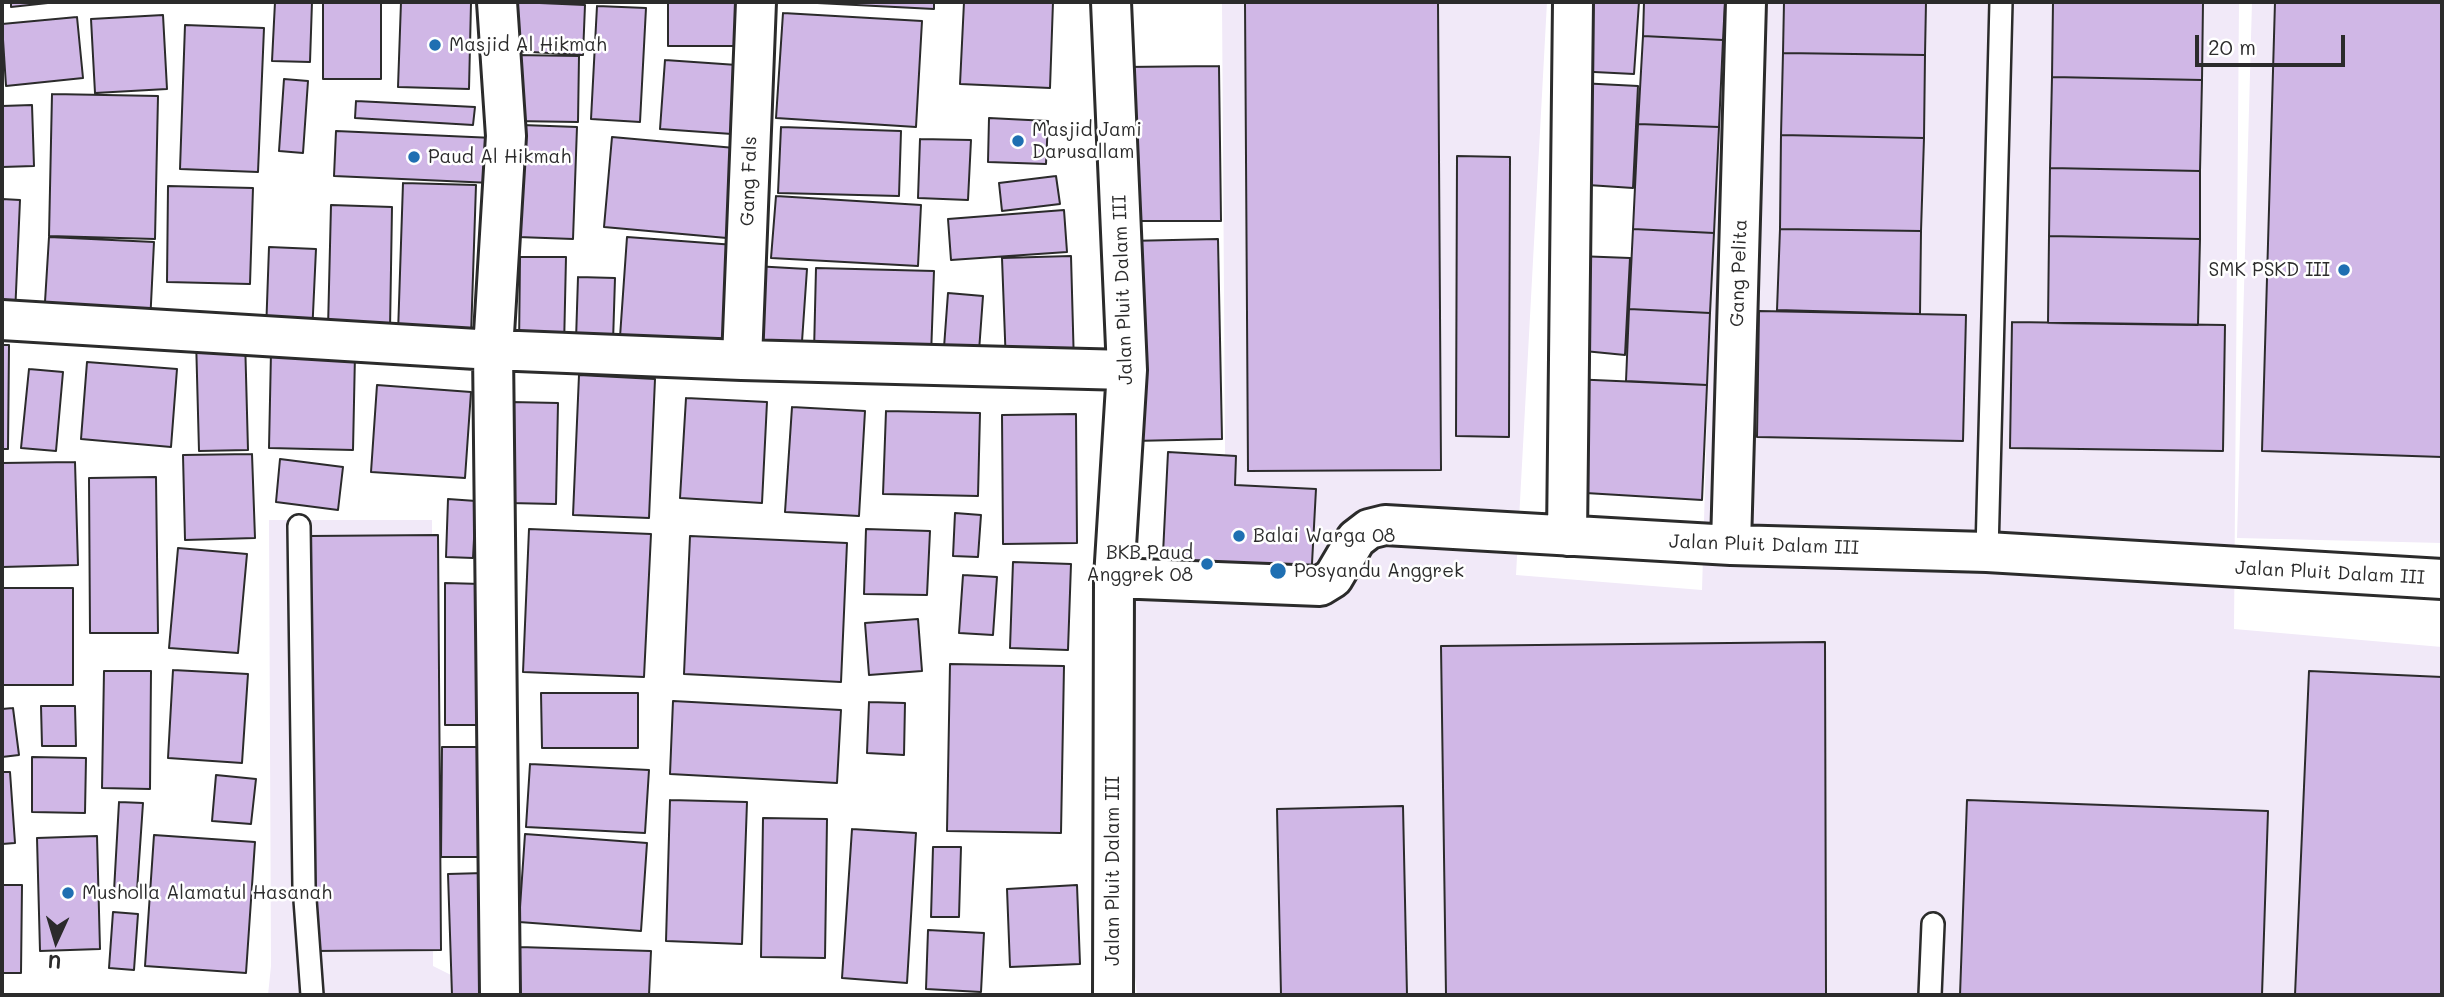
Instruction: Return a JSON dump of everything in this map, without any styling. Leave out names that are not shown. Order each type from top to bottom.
[{"type":"street","points":[[497,2],[506,135],[493,350],[500,995]]},
{"type":"street","name":"Gang Fals","points":[[742,360],[756,2]]},
{"type":"street","name":"Jalan Pluit Dalam III","points":[[1111,2],[1128,370],[1114,579],[1113,995]]},
{"type":"street","points":[[1567,536],[1573,2]]},
{"type":"street","name":"Gang Pelita","points":[[1731,545],[1746,2]]},
{"type":"street","points":[[2,320],[493,350],[742,360],[1128,370]]},
{"type":"street","name":"Jalan Pluit Dalam III","points":[[1114,579],[1320,586],[1333,578],[1356,539],[1369,529],[1385,525],[1731,545],[1987,552],[2442,579]]},
{"type":"lane","points":[[1987,552],[2001,2]]},
{"type":"lane","points":[[299,526],[304,886],[312,995]]},
{"type":"lane","points":[[1930,995],[1933,924]]},
{"type":"shaded area","points":[[1222,2],[1547,2],[1516,575],[1702,590],[1719,2],[2239,2],[2234,629],[2442,647],[2442,995],[1137,995],[1092,578],[1226,587]]},
{"type":"shaded area","name":"SMK PSKD III","points":[[2252,2],[2442,2],[2442,543],[2237,538]]},
{"type":"shaded area","points":[[269,520],[432,520],[433,966],[491,995],[268,995],[271,966]]},
{"type":"building","points":[[11,2],[57,2],[11,7]]},
{"type":"building","points":[[275,2],[312,2],[310,62],[272,61]]},
{"type":"building","points":[[323,2],[381,2],[381,79],[323,79]]},
{"type":"building","name":"Masjid Al Hikmah","points":[[401,2],[471,3],[469,89],[398,87]]},
{"type":"building","points":[[517,2],[585,5],[583,55],[514,51]]},
{"type":"building","points":[[668,2],[739,2],[738,46],[668,46]]},
{"type":"building","points":[[798,2],[934,2],[934,9]]},
{"type":"building","points":[[964,2],[1053,2],[1050,88],[960,84]]},
{"type":"building","points":[[1245,2],[1438,2],[1441,470],[1248,471]]},
{"type":"building","points":[[1578,2],[1639,2],[1634,74],[1574,71]]},
{"type":"building","points":[[1644,2],[1725,2],[1723,40],[1643,36]]},
{"type":"building","points":[[1784,2],[1926,2],[1925,55],[1783,53]]},
{"type":"building","points":[[2053,2],[2203,2],[2202,80],[2052,77]]},
{"type":"building","name":"SMK PSKD III","points":[[2275,2],[2442,2],[2442,457],[2262,451]]},
{"type":"building","points":[[597,6],[646,8],[640,122],[591,119]]},
{"type":"building","points":[[783,13],[922,21],[916,127],[776,118]]},
{"type":"building","points":[[163,15],[167,89],[95,93],[91,19]]},
{"type":"building","points":[[77,17],[83,78],[6,86],[2,24]]},
{"type":"building","points":[[185,25],[264,28],[258,172],[180,169]]},
{"type":"building","points":[[1643,36],[1723,40],[1719,127],[1638,124]]},
{"type":"building","points":[[1783,53],[1925,55],[1924,138],[1781,135]]},
{"type":"building","points":[[515,55],[579,56],[578,122],[514,121]]},
{"type":"building","points":[[665,60],[737,65],[732,134],[660,129]]},
{"type":"building","points":[[1219,66],[1221,221],[1125,221],[1124,67]]},
{"type":"building","points":[[2052,77],[2202,80],[2200,171],[2050,168]]},
{"type":"building","points":[[284,79],[308,81],[303,153],[279,151]]},
{"type":"building","points":[[1579,83],[1638,86],[1633,188],[1573,184]]},
{"type":"building","points":[[52,94],[158,96],[155,239],[49,236]]},
{"type":"building","points":[[356,101],[475,107],[473,125],[355,118]]},
{"type":"building","points":[[32,105],[34,166],[2,167],[2,106]]},
{"type":"building","name":"Masjid Jami Darusallam","points":[[989,118],[1048,121],[1046,164],[988,162]]},
{"type":"building","points":[[1638,124],[1719,127],[1714,233],[1633,229]]},
{"type":"building","points":[[522,125],[577,127],[573,239],[518,237]]},
{"type":"building","points":[[781,127],[901,131],[899,196],[778,193]]},
{"type":"building","name":"Paud Al Hikmah","points":[[336,131],[494,138],[492,183],[334,176]]},
{"type":"building","points":[[1781,135],[1924,138],[1921,231],[1780,229]]},
{"type":"building","points":[[612,137],[746,149],[738,239],[604,227]]},
{"type":"building","points":[[920,139],[971,140],[968,200],[918,198]]},
{"type":"building","points":[[1457,156],[1510,157],[1509,437],[1456,436]]},
{"type":"building","points":[[2050,168],[2200,171],[2200,239],[2049,236]]},
{"type":"building","points":[[1056,176],[1060,204],[1002,211],[999,183]]},
{"type":"building","points":[[403,183],[476,185],[471,336],[398,333]]},
{"type":"building","points":[[168,186],[253,188],[250,284],[167,282]]},
{"type":"building","points":[[776,196],[921,205],[918,266],[771,258]]},
{"type":"building","points":[[2,199],[20,200],[15,315],[2,314]]},
{"type":"building","points":[[331,205],[392,207],[390,330],[328,328]]},
{"type":"building","points":[[1064,210],[1067,252],[951,260],[948,219]]},
{"type":"building","points":[[1633,229],[1714,233],[1710,313],[1629,309]]},
{"type":"building","points":[[1780,229],[1921,231],[1920,314],[1777,310]]},
{"type":"building","points":[[2049,236],[2200,239],[2198,325],[2048,323]]},
{"type":"building","points":[[49,237],[154,242],[150,324],[44,318]]},
{"type":"building","points":[[627,237],[735,245],[727,359],[619,351]]},
{"type":"building","points":[[1218,239],[1222,439],[1133,441],[1128,241]]},
{"type":"building","points":[[269,247],[316,249],[312,335],[266,332]]},
{"type":"building","points":[[1071,256],[1074,365],[1006,365],[1002,258]]},
{"type":"building","points":[[1577,256],[1630,258],[1625,355],[1574,350]]},
{"type":"building","points":[[520,257],[566,257],[564,348],[519,347]]},
{"type":"building","points":[[754,266],[807,269],[801,356],[748,352]]},
{"type":"building","points":[[816,268],[934,271],[931,356],[814,352]]},
{"type":"building","points":[[578,277],[615,278],[613,342],[576,340]]},
{"type":"building","points":[[948,293],[983,296],[978,365],[943,361]]},
{"type":"building","points":[[1629,309],[1710,313],[1707,385],[1626,381]]},
{"type":"building","points":[[1759,311],[1966,315],[1963,441],[1757,437]]},
{"type":"building","points":[[2012,322],[2225,325],[2223,451],[2010,448]]},
{"type":"building","points":[[196,338],[245,338],[248,450],[199,451]]},
{"type":"building","points":[[2,345],[9,345],[8,449],[2,449]]},
{"type":"building","points":[[271,352],[355,354],[353,450],[269,448]]},
{"type":"building","points":[[87,362],[177,369],[171,447],[81,439]]},
{"type":"building","points":[[29,369],[63,372],[56,451],[21,448]]},
{"type":"building","points":[[579,375],[655,379],[649,518],[573,515]]},
{"type":"building","points":[[1571,379],[1707,385],[1702,500],[1569,492]]},
{"type":"building","points":[[377,385],[471,392],[465,478],[371,472]]},
{"type":"building","points":[[686,398],[767,402],[762,503],[680,498]]},
{"type":"building","points":[[511,402],[558,403],[556,504],[509,503]]},
{"type":"building","points":[[792,407],[865,411],[859,516],[785,512]]},
{"type":"building","points":[[886,411],[980,413],[978,496],[883,494]]},
{"type":"building","points":[[1076,414],[1077,543],[1003,544],[1002,415]]},
{"type":"building","name":"Balai Warga 08","points":[[1168,452],[1236,456],[1235,485],[1316,489],[1311,582],[1162,574]]},
{"type":"building","points":[[252,454],[255,538],[185,540],[183,455]]},
{"type":"building","points":[[280,459],[343,467],[338,510],[276,502]]},
{"type":"building","points":[[75,462],[78,565],[2,567],[2,463]]},
{"type":"building","points":[[156,477],[158,633],[90,633],[89,478]]},
{"type":"building","points":[[448,499],[476,501],[473,558],[446,557]]},
{"type":"building","points":[[955,513],[981,515],[978,557],[953,556]]},
{"type":"building","points":[[529,529],[651,534],[644,677],[523,672]]},
{"type":"building","points":[[866,529],[930,531],[927,595],[864,594]]},
{"type":"building","points":[[438,535],[441,950],[312,951],[309,536]]},
{"type":"building","points":[[690,536],[847,543],[841,682],[684,674]]},
{"type":"building","points":[[178,548],[247,554],[238,653],[169,648]]},
{"type":"building","points":[[1013,562],[1071,564],[1068,650],[1010,648]]},
{"type":"building","points":[[963,575],[997,577],[993,635],[959,633]]},
{"type":"building","points":[[445,583],[482,584],[482,725],[445,725]]},
{"type":"building","points":[[2,588],[73,588],[73,685],[2,685]]},
{"type":"building","points":[[918,619],[922,671],[869,675],[865,623]]},
{"type":"building","points":[[1825,642],[1826,995],[1446,995],[1441,646]]},
{"type":"building","points":[[950,664],[1064,666],[1061,833],[947,831]]},
{"type":"building","points":[[173,670],[248,674],[242,763],[168,758]]},
{"type":"building","points":[[104,671],[151,671],[150,789],[102,788]]},
{"type":"building","points":[[2309,671],[2442,677],[2442,995],[2295,995]]},
{"type":"building","points":[[541,693],[638,693],[638,748],[542,748]]},
{"type":"building","points":[[673,701],[841,710],[837,783],[670,774]]},
{"type":"building","points":[[869,702],[905,703],[904,755],[867,753]]},
{"type":"building","points":[[41,706],[75,706],[76,746],[42,746]]},
{"type":"building","points":[[13,708],[19,755],[2,757],[2,709]]},
{"type":"building","points":[[442,747],[484,747],[483,857],[441,857]]},
{"type":"building","points":[[32,757],[86,758],[85,813],[32,812]]},
{"type":"building","points":[[530,764],[649,770],[645,833],[526,827]]},
{"type":"building","points":[[2,772],[10,772],[15,843],[2,844]]},
{"type":"building","points":[[216,775],[256,779],[251,824],[212,821]]},
{"type":"building","points":[[670,800],[747,802],[742,944],[666,941]]},
{"type":"building","points":[[1967,800],[2268,811],[2262,995],[1960,995]]},
{"type":"building","points":[[119,802],[143,803],[137,891],[114,891]]},
{"type":"building","points":[[1403,806],[1407,995],[1281,995],[1277,809]]},
{"type":"building","points":[[763,818],[827,819],[825,958],[761,957]]},
{"type":"building","points":[[852,829],[916,833],[907,983],[842,978]]},
{"type":"building","points":[[525,834],[647,843],[641,931],[519,922]]},
{"type":"building","points":[[154,835],[255,842],[246,973],[145,966]]},
{"type":"building","name":"Musholla Alamatul Hasanah","points":[[97,836],[100,949],[40,951],[37,838]]},
{"type":"building","points":[[933,847],[961,847],[959,917],[931,917]]},
{"type":"building","points":[[484,873],[486,995],[452,995],[448,874]]},
{"type":"building","points":[[2,885],[22,885],[21,973],[2,973]]},
{"type":"building","points":[[1077,885],[1080,964],[1010,967],[1007,889]]},
{"type":"building","points":[[113,912],[138,914],[134,970],[109,968]]},
{"type":"building","points":[[928,930],[984,933],[981,992],[926,989]]},
{"type":"building","points":[[519,947],[651,951],[649,995],[517,995]]},
{"type":"place","name":"Masjid Al Hikmah","points":[[435,45]]},
{"type":"place","name":"Masjid Jami Darusallam","points":[[1018,141]]},
{"type":"place","name":"Paud Al Hikmah","points":[[414,157]]},
{"type":"place","name":"SMK PSKD III","points":[[2344,270]]},
{"type":"place","name":"Balai Warga 08","points":[[1239,536]]},
{"type":"place","name":"BKB Paud Anggrek 08","points":[[1207,564]]},
{"type":"place","name":"Posyandu Anggrek","points":[[1278,571]]},
{"type":"place","name":"Musholla Alamatul Hasanah","points":[[68,893]]}]
